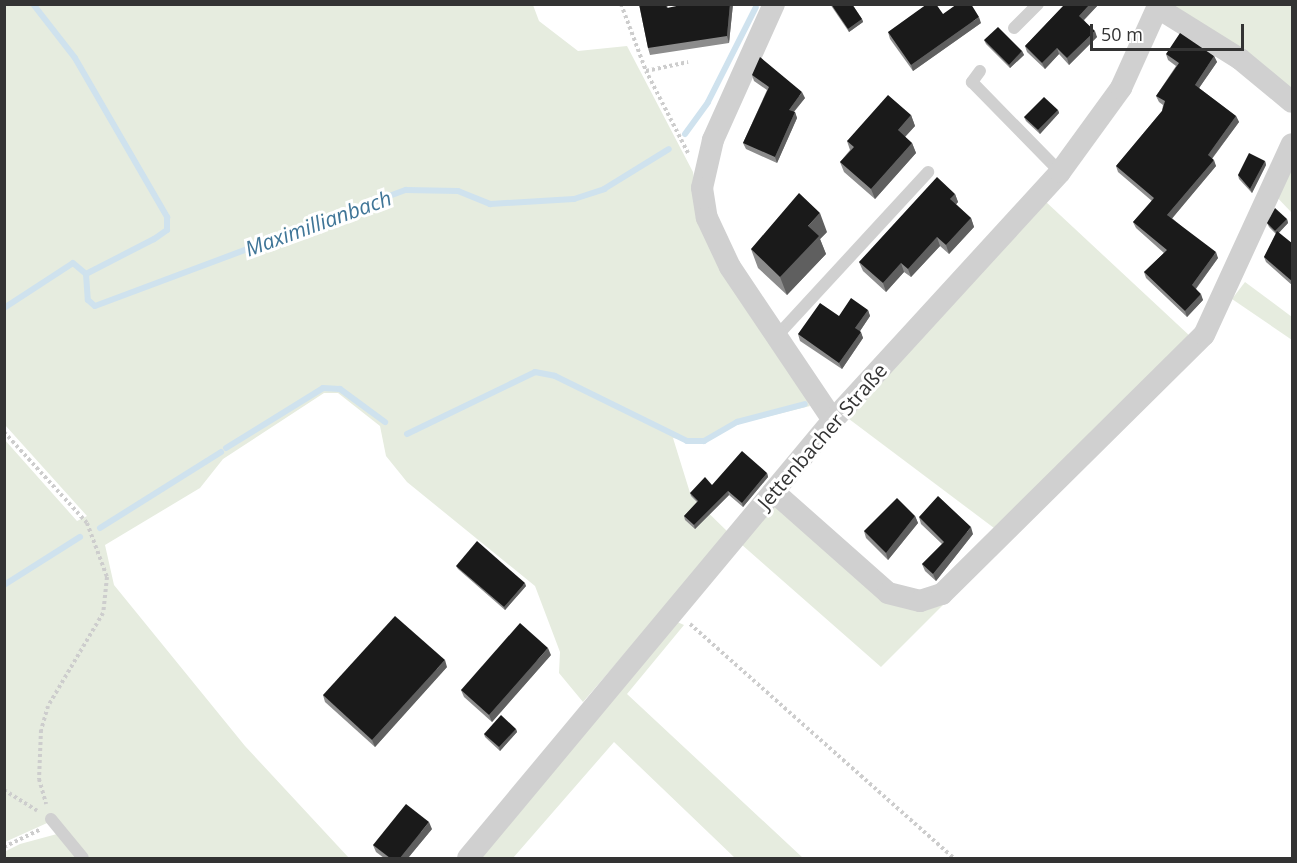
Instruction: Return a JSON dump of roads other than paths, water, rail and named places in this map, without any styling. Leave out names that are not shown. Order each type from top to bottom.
[{"type":"street","points":[[774,4],[703,168],[707,218],[718,245],[775,338],[833,420]]},
{"type":"street","points":[[1159,6],[1240,58],[1293,102]]},
{"type":"street","name":"Jettenbacher Straße","points":[[468,858],[833,420],[1060,172],[1121,88],[1159,6]]},
{"type":"street","points":[[774,492],[888,593],[920,601],[942,594],[1204,335],[1293,144]]},
{"type":"lane","points":[[1014,28],[1038,4]]},
{"type":"lane","points":[[980,71],[972,82],[1060,172]]},
{"type":"lane","points":[[775,338],[928,172]]},
{"type":"lane","points":[[54,822],[83,858]]},
{"type":"waterway","points":[[33,4],[75,58],[167,217],[167,230],[86,274]]},
{"type":"waterway","points":[[685,134],[708,102],[756,7]]},
{"type":"waterway","name":"Maximillianbach","points":[[4,308],[73,263],[86,274],[88,300],[95,306],[406,190],[458,191],[490,204],[574,199],[604,189],[669,149]]},
{"type":"waterway","points":[[407,434],[535,372],[555,376],[687,441],[704,441],[737,422],[805,404]]},
{"type":"waterway","points":[[226,448],[323,388],[340,389],[385,422]]},
{"type":"waterway","points":[[100,528],[221,452]]},
{"type":"waterway","points":[[4,585],[80,537]]}]
